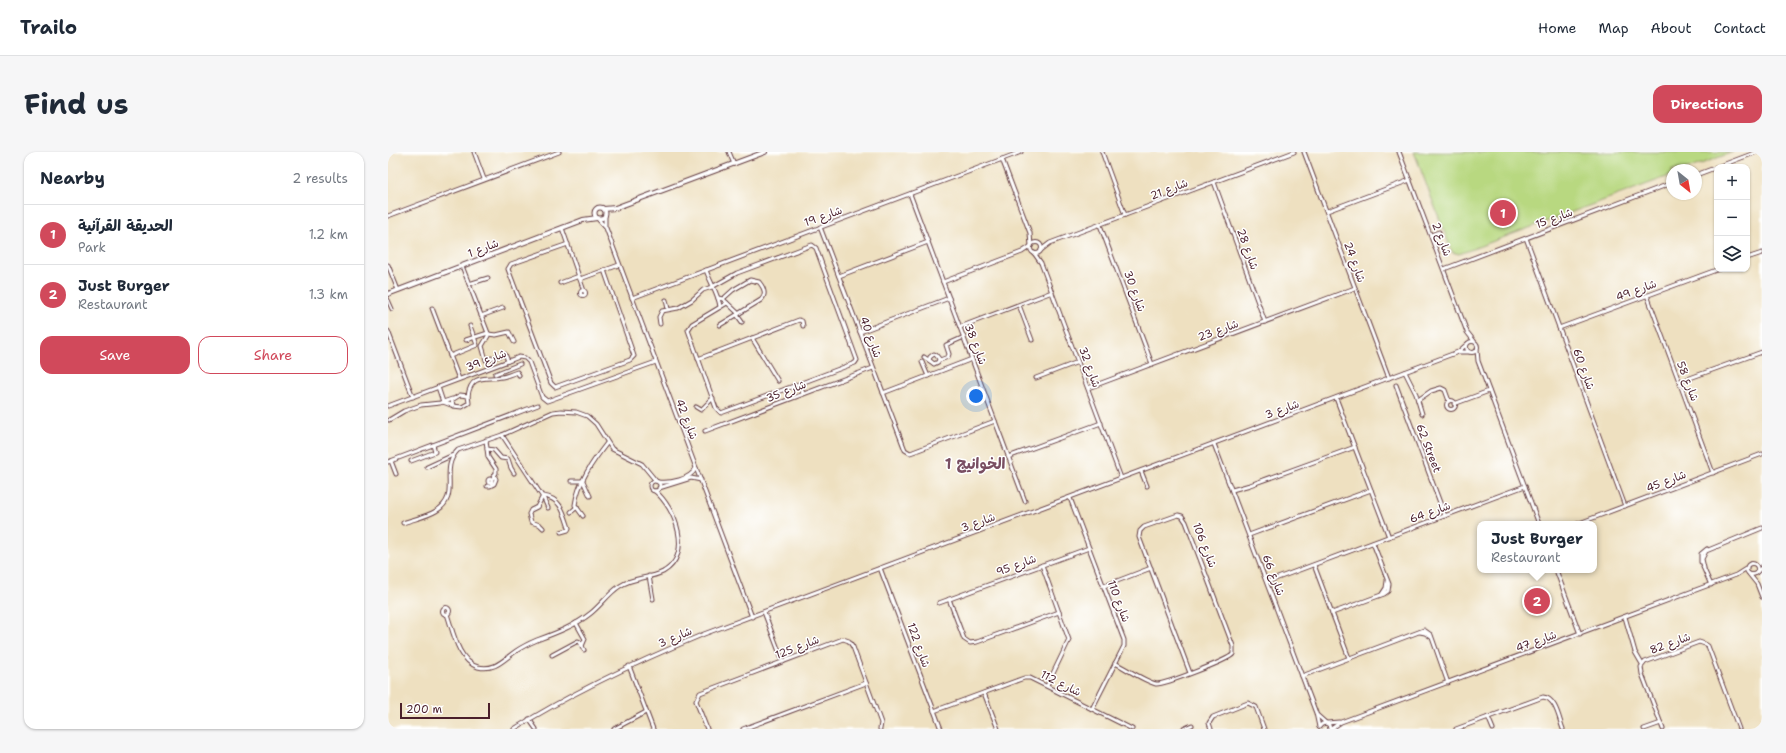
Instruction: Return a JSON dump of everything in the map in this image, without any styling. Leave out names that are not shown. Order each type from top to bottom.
[{"type":"street","points":[[474,152],[484,179]]},
{"type":"street","points":[[388,216],[559,152]]},
{"type":"street","points":[[729,152],[734,164]]},
{"type":"street","points":[[615,208],[602,219],[598,218],[595,212],[599,208],[615,208],[765,152]]},
{"type":"street","name":"شارع 19","points":[[632,298],[1021,152]]},
{"type":"street","points":[[1102,152],[1126,215]]},
{"type":"street","name":"شارع 21","points":[[1041,250],[1050,243],[1294,152]]},
{"type":"street","name":"شارع 24","points":[[1304,152],[1389,378]]},
{"type":"street","name":"شارع 2","points":[[1400,152],[1467,332],[1474,341]]},
{"type":"street","points":[[1702,172],[1757,152]]},
{"type":"street","points":[[1002,159],[1030,233],[1030,249],[1033,253]]},
{"type":"street","points":[[1326,211],[1410,180]]},
{"type":"street","name":"شارع 28","points":[[1214,182],[1265,322]]},
{"type":"street","name":"شارع 15","points":[[1444,269],[1666,186]]},
{"type":"street","name":"شارع 38","points":[[910,194],[1025,501]]},
{"type":"street","points":[[604,209],[606,216]]},
{"type":"street","name":"شارع 1","points":[[388,294],[583,220],[595,212]]},
{"type":"street","name":"شارع 42","points":[[606,216],[606,228]]},
{"type":"street","name":"شارع 42","points":[[598,218],[606,228],[752,617]]},
{"type":"street","name":"شارع 1","points":[[583,220],[598,218]]},
{"type":"street","name":"شارع 30","points":[[1100,225],[1152,364]]},
{"type":"street","name":"شارع 40","points":[[820,227],[902,446],[906,452],[913,452],[995,421]]},
{"type":"street","points":[[562,228],[584,291]]},
{"type":"street","points":[[1431,235],[1439,232]]},
{"type":"street","points":[[1022,252],[1037,254],[1041,250],[1038,243],[1030,233]]},
{"type":"street","name":"شارع 60","points":[[1526,238],[1625,506]]},
{"type":"street","points":[[838,276],[928,242]]},
{"type":"street","points":[[943,282],[1022,252],[1034,243],[1038,243]]},
{"type":"street","name":"شارع 21","points":[[1038,243],[1050,243]]},
{"type":"street","points":[[568,244],[511,264],[508,268],[551,383],[555,387],[630,360],[634,356],[604,270]]},
{"type":"street","points":[[660,324],[660,313],[668,309],[678,308],[692,300],[703,290],[712,287],[737,273],[809,246],[815,246],[857,360],[853,364],[800,386],[724,413],[717,410],[688,332],[688,328],[727,303]]},
{"type":"street","name":"شارع 32","points":[[1041,250],[1041,263]]},
{"type":"street","name":"شارع 32","points":[[1033,253],[1041,263],[1121,478]]},
{"type":"street","points":[[1750,257],[1762,253]]},
{"type":"street","points":[[388,265],[398,290]]},
{"type":"street","points":[[560,283],[619,265]]},
{"type":"street","points":[[438,387],[444,402],[459,408],[466,406],[470,401],[468,396],[470,388],[474,382],[482,378],[503,377],[518,373],[505,354],[486,360],[482,346],[488,333],[462,266]]},
{"type":"street","points":[[706,270],[718,298],[720,307]]},
{"type":"street","name":"شارع 49","points":[[1559,328],[1714,271]]},
{"type":"street","points":[[469,284],[488,278]]},
{"type":"street","points":[[720,325],[763,298],[765,292],[759,282],[753,280],[748,281],[729,292],[723,299]]},
{"type":"street","name":"شارع 23","points":[[1088,388],[1355,288]]},
{"type":"street","points":[[960,327],[1052,292]]},
{"type":"street","name":"شارع 58","points":[[1646,295],[1713,473]]},
{"type":"street","points":[[718,298],[723,299],[738,314],[742,322]]},
{"type":"street","points":[[860,332],[949,298]]},
{"type":"street","points":[[388,300],[392,309]]},
{"type":"street","points":[[666,300],[668,309]]},
{"type":"street","points":[[1019,305],[1032,340]]},
{"type":"street","points":[[432,308],[459,379]]},
{"type":"street","points":[[481,316],[503,308]]},
{"type":"street","points":[[698,359],[799,320],[802,321],[803,326]]},
{"type":"street","points":[[450,356],[476,346],[470,326]]},
{"type":"street","points":[[388,331],[390,340],[413,397]]},
{"type":"street","points":[[466,340],[488,333],[496,335],[509,332],[514,342]]},
{"type":"street","name":"شارع 2","points":[[1467,332],[1467,344]]},
{"type":"street","points":[[938,359],[940,360],[949,356],[946,346],[947,343],[964,337]]},
{"type":"street","points":[[752,338],[778,381]]},
{"type":"street","points":[[1478,362],[1467,348],[1467,344],[1474,341],[1478,345],[1478,362],[1538,521]]},
{"type":"street","name":"شارع 3","points":[[1458,352],[1467,344]]},
{"type":"street","points":[[1470,352],[1477,350]]},
{"type":"street","name":"شارع 3","points":[[514,729],[629,666],[698,637],[1458,352],[1470,352]]},
{"type":"street","points":[[1679,382],[1762,352]]},
{"type":"street","points":[[930,361],[930,357],[934,354],[938,359]]},
{"type":"street","name":"شارع 39","points":[[388,406],[519,357],[527,359],[542,397],[547,401],[656,362]]},
{"type":"street","points":[[924,357],[933,364],[936,364]]},
{"type":"street","points":[[938,359],[936,364],[939,372]]},
{"type":"street","points":[[883,393],[972,359]]},
{"type":"street","points":[[922,362],[928,376]]},
{"type":"street","points":[[1036,378],[1078,362]]},
{"type":"street","points":[[495,374],[520,364]]},
{"type":"street","name":"شارع 35","points":[[705,431],[873,368]]},
{"type":"street","points":[[1405,372],[1418,400],[1422,414]]},
{"type":"street","name":"62 Street","points":[[1396,385],[1445,516]]},
{"type":"street","points":[[800,386],[804,394]]},
{"type":"street","points":[[1418,400],[1441,388],[1445,390],[1449,401],[1446,404],[1449,410],[1455,408],[1454,404]]},
{"type":"street","points":[[1454,404],[1489,391]]},
{"type":"street","points":[[390,420],[407,410],[424,404],[444,402],[460,395],[468,396]]},
{"type":"street","points":[[696,407],[701,410],[713,398]]},
{"type":"street","points":[[1336,398],[1389,537]]},
{"type":"street","points":[[452,399],[451,402],[453,406]]},
{"type":"street","points":[[1449,401],[1452,400],[1454,404]]},
{"type":"street","points":[[396,474],[390,461],[538,405]]},
{"type":"street","points":[[427,467],[453,455],[463,447],[502,435],[553,412],[568,411],[582,414],[592,420],[599,428],[607,443],[616,452],[638,460],[646,467],[655,482],[660,484],[657,489]]},
{"type":"street","points":[[1008,457],[1101,423]]},
{"type":"street","points":[[502,435],[543,496],[548,508]]},
{"type":"street","points":[[486,440],[488,457],[496,468],[494,475],[488,483],[490,486],[494,484],[496,479],[494,475]]},
{"type":"street","points":[[583,516],[575,504],[577,495],[594,461],[607,443]]},
{"type":"street","name":"شارع 66","points":[[1214,444],[1316,713],[1319,728]]},
{"type":"street","points":[[433,445],[438,461]]},
{"type":"street","points":[[1232,490],[1250,485],[1355,447]]},
{"type":"street","points":[[487,449],[494,450],[500,457],[508,459],[514,473]]},
{"type":"street","points":[[411,461],[435,453]]},
{"type":"street","name":"شارع 45","points":[[1584,521],[1762,454]]},
{"type":"street","points":[[403,523],[436,511],[446,500],[450,486],[449,465],[453,455]]},
{"type":"street","points":[[655,482],[678,480],[690,475],[696,468]]},
{"type":"street","points":[[1141,471],[1148,486]]},
{"type":"street","points":[[655,482],[651,488],[657,489],[691,478],[701,480]]},
{"type":"street","points":[[570,481],[583,481]]},
{"type":"street","points":[[583,481],[590,496]]},
{"type":"street","name":"شارع 64","points":[[1267,582],[1525,486]]},
{"type":"street","points":[[447,614],[464,657],[474,665],[484,668],[501,664],[525,645],[561,632],[576,624],[592,612],[621,585],[634,579],[658,574],[669,567],[677,557],[680,543],[678,529],[657,489]]},
{"type":"street","points":[[1249,535],[1371,490]]},
{"type":"street","points":[[543,496],[537,507],[529,512],[531,522],[540,525],[543,528]]},
{"type":"street","points":[[543,496],[552,498],[563,509],[569,529],[561,532]]},
{"type":"street","name":"شارع 110","points":[[1070,498],[1124,640],[1124,646],[1092,709]]},
{"type":"street","points":[[571,512],[577,507]]},
{"type":"street","name":"شارع 106","points":[[1176,515],[1182,516],[1186,522],[1233,646],[1233,654],[1229,658],[1190,673],[1151,568],[1140,536],[1142,529],[1176,515]]},
{"type":"street","points":[[1710,585],[1702,560],[1704,554],[1718,546],[1762,528]]},
{"type":"street","points":[[1332,613],[1386,593],[1389,589],[1389,584],[1386,580],[1372,543]]},
{"type":"street","name":"شارع 95","points":[[939,603],[1089,548]]},
{"type":"street","points":[[1762,566],[1750,564],[1747,568],[1749,574],[1757,584],[1762,597]]},
{"type":"street","points":[[1042,565],[1068,640],[1047,686]]},
{"type":"street","points":[[1314,565],[1349,658]]},
{"type":"street","points":[[1755,565],[1757,572],[1757,584]]},
{"type":"street","points":[[1749,574],[1754,575],[1762,566]]},
{"type":"street","name":"شارع 122","points":[[880,568],[940,729]]},
{"type":"street","points":[[1104,586],[1151,568]]},
{"type":"street","name":"شارع 47","points":[[1331,729],[1341,722],[1626,617],[1736,575],[1747,568]]},
{"type":"street","points":[[1557,573],[1580,634]]},
{"type":"street","name":"شارع 47","points":[[1736,575],[1749,574]]},
{"type":"street","points":[[650,576],[653,599]]},
{"type":"street","points":[[949,600],[964,639],[970,643],[977,642],[1059,612]]},
{"type":"street","points":[[764,612],[782,662]]},
{"type":"street","points":[[1626,617],[1635,652],[1642,664]]},
{"type":"street","points":[[576,624],[585,639],[582,646]]},
{"type":"street","points":[[1302,676],[1426,631],[1430,633],[1448,683]]},
{"type":"street","name":"شارع 125","points":[[707,729],[696,701],[700,693],[840,640],[846,640],[852,644],[881,723],[880,729]]},
{"type":"street","points":[[552,655],[578,641],[584,650]]},
{"type":"street","name":"شارع 82","points":[[1663,729],[1641,671],[1642,664],[1699,642],[1708,646],[1739,729]]},
{"type":"street","points":[[1115,663],[1157,684],[1165,683],[1190,673]]},
{"type":"street","points":[[629,666],[653,729]]},
{"type":"street","name":"شارع 112","points":[[934,711],[1027,678],[1034,679],[1132,729]]},
{"type":"street","points":[[743,729],[866,683]]},
{"type":"street","points":[[984,693],[998,729]]},
{"type":"street","points":[[1456,729],[1546,697],[1553,701],[1563,729]]},
{"type":"street","points":[[1211,729],[1209,723],[1210,720],[1218,715],[1248,703],[1255,705],[1264,729]]},
{"type":"street","points":[[614,729],[646,712]]},
{"type":"street","name":"شارع 66","points":[[1316,713],[1331,729]]},
{"type":"street","points":[[1488,717],[1493,729]]},
{"type":"street","points":[[530,719],[536,729]]},
{"type":"street","name":"شارع 47","points":[[1326,723],[1341,722]]},
{"type":"street","points":[[1319,728],[1322,724],[1326,723]]},
{"type":"street","points":[[1644,729],[1660,723]]},
{"type":"street","points":[[1183,729],[1192,725]]},
{"type":"green space","points":[[1414,152],[1733,152],[1701,164],[1666,164],[1666,177],[1459,254],[1452,252]]},
{"type":"place","name":"الحديقة القرآنية","points":[[1503,213]]},
{"type":"place","name":"Just Burger","points":[[1537,601]]},
{"type":"district","name":"الخوانيج 1","points":[[975,464]]}]
